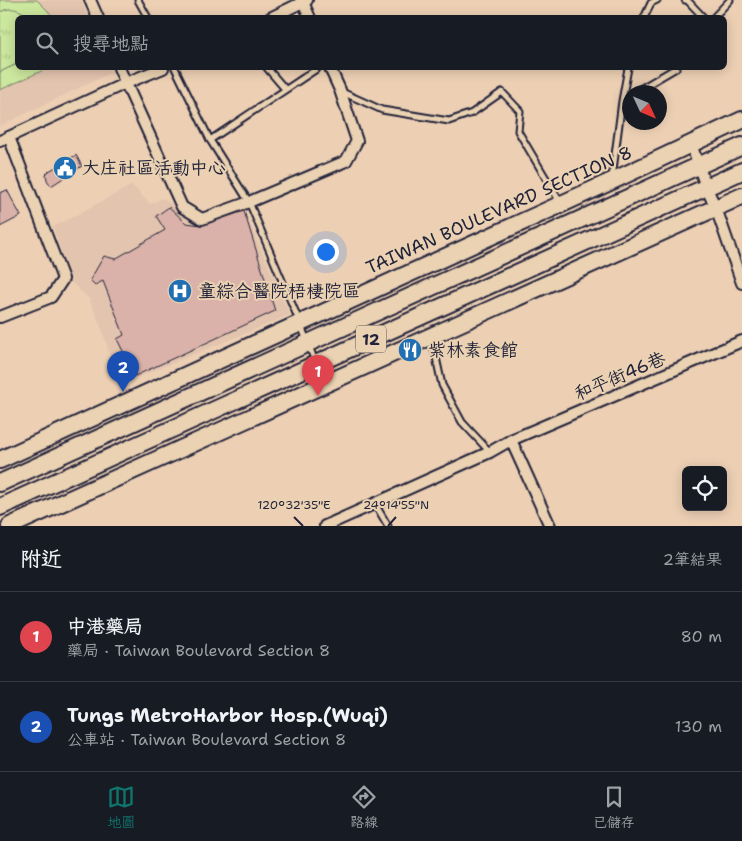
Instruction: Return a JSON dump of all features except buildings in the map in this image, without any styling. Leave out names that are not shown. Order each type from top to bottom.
[{"type":"main road","name":"TAIWAN BOULEVARD SECTION 8","points":[[0,460],[742,120]]},
{"type":"main road","name":"12","points":[[0,483],[742,146]]},
{"type":"main road","name":"12","points":[[0,507],[742,170]]},
{"type":"main road","name":"12","points":[[10,526],[742,196]]},
{"type":"street","points":[[90,0],[97,15]]},
{"type":"street","points":[[276,15],[304,1],[309,15]]},
{"type":"street","points":[[120,70],[182,207],[202,219],[249,202],[346,161],[357,141],[340,90],[331,70]]},
{"type":"street","points":[[0,317],[52,298],[63,279],[5,139],[157,70]]},
{"type":"street","points":[[691,144],[742,283]]},
{"type":"street","name":"和平街46巷","points":[[325,526],[490,452],[511,440],[742,342]]},
{"type":"street","points":[[511,440],[550,526]]},
{"type":"lane","points":[[138,0],[146,15]]},
{"type":"lane","points":[[646,15],[651,4],[657,0]]},
{"type":"lane","points":[[685,0],[701,15]]},
{"type":"lane","points":[[716,15],[730,0]]},
{"type":"lane","points":[[176,70],[210,140],[249,202],[300,322],[324,385]]},
{"type":"lane","points":[[269,70],[285,89]]},
{"type":"lane","points":[[210,140],[315,70]]},
{"type":"lane","points":[[625,85],[628,70]]},
{"type":"lane","points":[[647,85],[673,70]]},
{"type":"lane","points":[[340,90],[382,110],[449,121],[472,113],[502,92],[520,111],[518,131],[561,203]]},
{"type":"lane","points":[[612,181],[622,101]]},
{"type":"lane","points":[[431,336],[442,385],[462,422],[490,452]]},
{"type":"lane","points":[[374,504],[388,526]]},
{"type":"shaded area","points":[[0,0],[81,0],[87,15],[15,15],[15,70],[111,70],[112,72],[0,126]]},
{"type":"shaded area","name":"童綜合醫院梧棲院區","points":[[132,185],[150,204],[163,198],[196,221],[241,203],[290,315],[126,382],[109,353],[89,299],[72,283],[53,227]]},
{"type":"green space","points":[[0,0],[37,0],[51,15],[26,15],[19,10],[12,9],[0,12]]},
{"type":"green space","points":[[16,8],[26,15],[15,15],[15,65],[0,72],[0,12]]},
{"type":"green space","points":[[15,65],[15,70],[44,70],[0,90],[0,72]]},
{"type":"place","name":"大庄社區活動中心","points":[[65,168]]},
{"type":"place","name":"童綜合醫院梧棲院區","points":[[180,291]]},
{"type":"place","name":"紫林素食館","points":[[410,350]]},
{"type":"place","name":"Tungs MetroHarbor Hosp.(Wuqi)","points":[[123,392]]},
{"type":"place","name":"中港藥局","points":[[318,396]]}]
